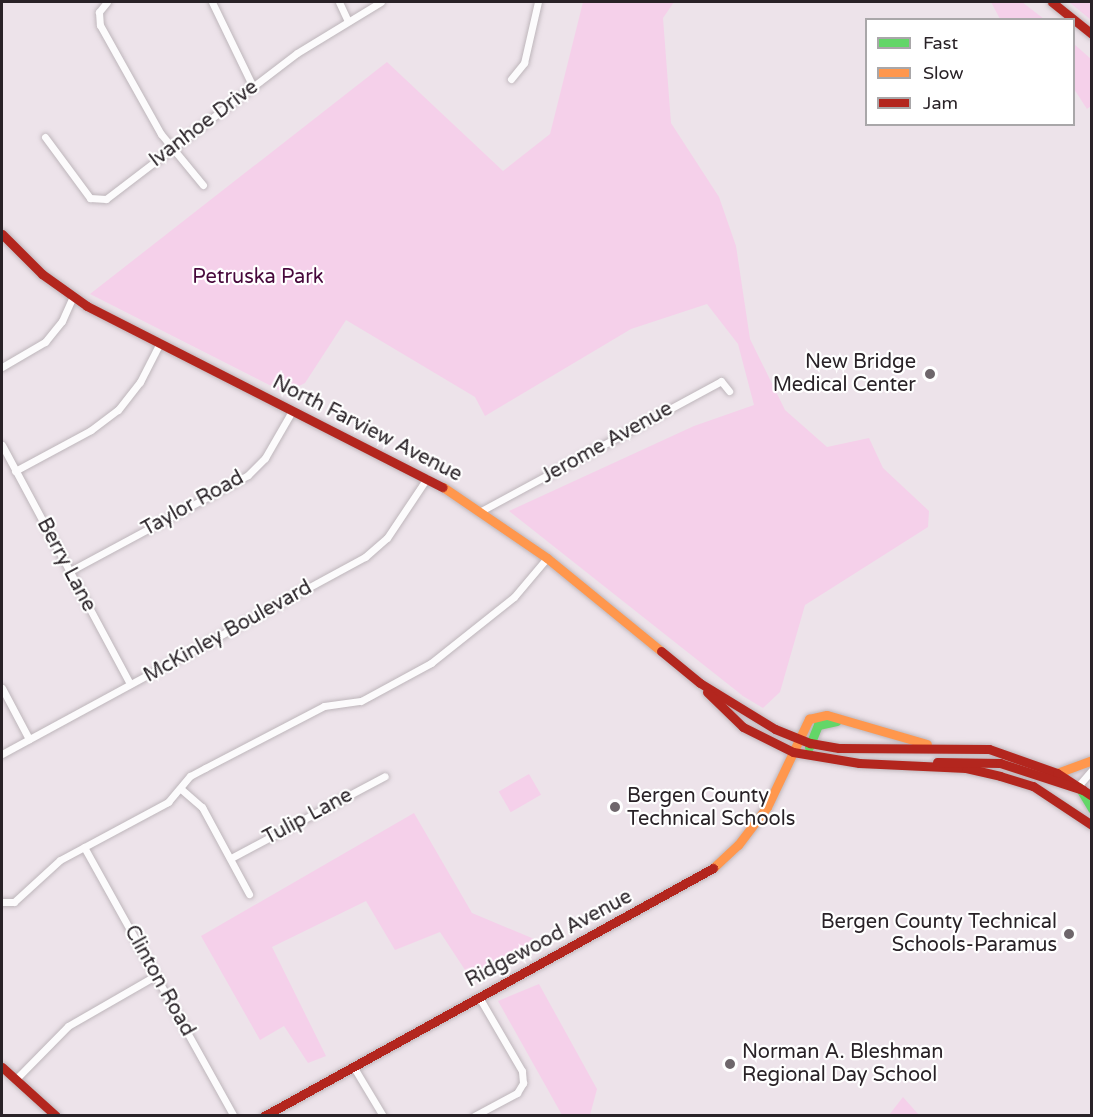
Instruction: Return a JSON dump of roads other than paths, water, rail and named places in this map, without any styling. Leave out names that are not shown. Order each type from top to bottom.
[{"type":"main road","points":[[1052,2],[1072,18]]},
{"type":"main road","points":[[1075,20],[1092,34]]},
{"type":"main road","name":"North Farview Avenue","points":[[2,236],[42,274],[73,296],[292,411],[427,478],[482,511],[547,558],[700,683],[744,727],[794,752],[808,756],[859,763],[966,768],[1034,786],[1092,825]]},
{"type":"main road","name":"North Farview Avenue","points":[[700,683],[757,720],[810,743],[889,751],[942,746],[989,749],[1057,773],[1085,789]]},
{"type":"main road","points":[[797,739],[816,715],[842,720],[902,740],[942,746]]},
{"type":"main road","points":[[808,756],[810,743],[818,725],[842,720]]},
{"type":"main road","name":"Ridgewood Avenue","points":[[264,1116],[715,867],[754,826],[794,752],[797,739]]},
{"type":"main road","points":[[919,766],[952,760],[1000,763],[1085,789],[1092,809]]},
{"type":"main road","points":[[1057,773],[1092,760]]},
{"type":"main road","points":[[2,1067],[56,1116]]},
{"type":"street","points":[[107,2],[99,12],[100,25],[172,149],[203,185]]},
{"type":"street","points":[[212,2],[253,87]]},
{"type":"street","points":[[339,2],[348,21]]},
{"type":"street","name":"Ivanhoe Drive","points":[[45,136],[94,200],[106,199],[297,53],[381,2]]},
{"type":"street","points":[[511,80],[525,63],[538,2]]},
{"type":"street","points":[[2,367],[45,342],[62,321],[73,296]]},
{"type":"street","points":[[15,471],[92,430],[118,410],[140,382],[160,343]]},
{"type":"street","name":"Jerome Avenue","points":[[482,511],[721,381],[729,391]]},
{"type":"street","name":"Taylor Road","points":[[70,572],[248,475],[266,458],[292,411]]},
{"type":"street","name":"Berry Lane","points":[[2,445],[130,684]]},
{"type":"street","name":"McKinley Boulevard","points":[[2,754],[365,557],[387,538],[427,478]]},
{"type":"street","points":[[2,902],[14,902],[60,860],[159,807],[181,789],[190,776],[324,706],[361,701],[431,663],[514,597],[547,558]]},
{"type":"street","points":[[2,688],[29,739]]},
{"type":"street","points":[[1085,789],[1092,770]]},
{"type":"street","name":"Tulip Lane","points":[[231,858],[385,776]]},
{"type":"street","points":[[181,789],[201,807],[249,894]]},
{"type":"street","name":"Clinton Road","points":[[84,847],[234,1116]]},
{"type":"street","points":[[16,1079],[68,1026],[155,976]]},
{"type":"street","points":[[474,1116],[518,1092],[523,1083],[522,1071],[479,997]]},
{"type":"street","points":[[353,1066],[382,1116]]},
{"type":"place","name":"New Bridge Medical Center","points":[[930,374]]},
{"type":"place","name":"Bergen County Technical Schools","points":[[615,807]]},
{"type":"place","name":"Bergen County Technical Schools-Paramus","points":[[1069,934]]},
{"type":"place","name":"Norman A. Bleshman Regional Day School","points":[[730,1064]]},
{"type":"park label","name":"Petruska Park","points":[[258,277]]}]
